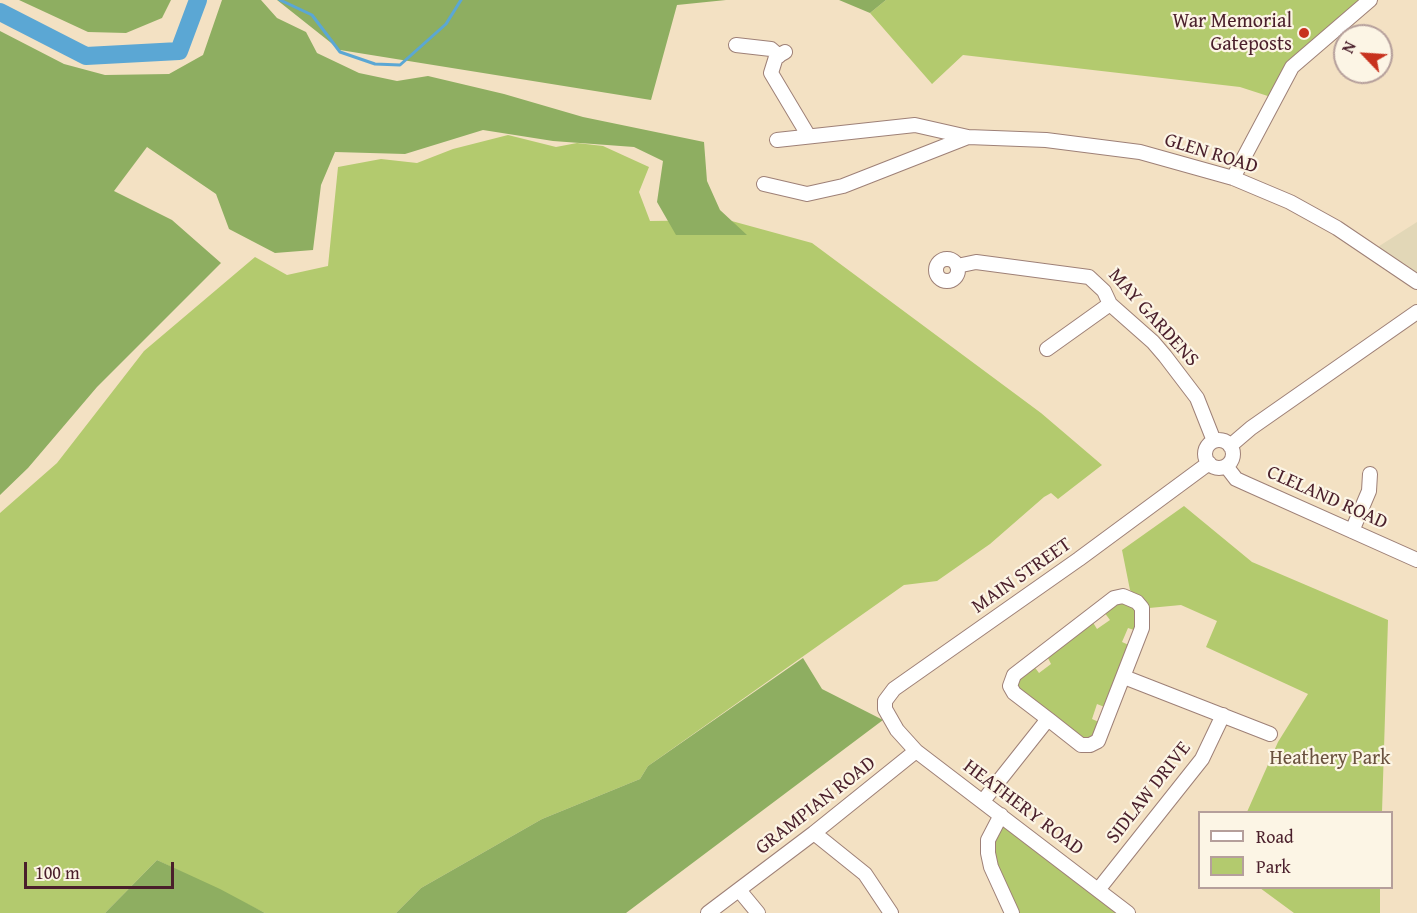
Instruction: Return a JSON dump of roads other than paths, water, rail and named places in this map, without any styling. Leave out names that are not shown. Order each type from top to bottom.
[{"type":"street","points":[[1233,178],[1292,67],[1370,0]]},
{"type":"street","points":[[736,45],[771,49],[782,54],[772,66],[773,81],[808,135]]},
{"type":"street","name":"GLEN ROAD","points":[[777,140],[915,125],[968,137],[1046,140],[1132,151],[1233,178],[1290,202],[1337,228],[1417,282]]},
{"type":"street","name":"GLEN ROAD","points":[[764,184],[807,194],[843,186],[968,137]]},
{"type":"street","name":"MAY GARDENS","points":[[957,266],[976,262],[1082,274],[1104,291],[1110,304],[1153,342],[1197,398],[1214,441]]},
{"type":"street","points":[[1047,349],[1110,304]]},
{"type":"street","points":[[1230,446],[1251,428],[1417,312]]},
{"type":"street","points":[[1214,441],[1223,441],[1230,446],[1232,459],[1226,466],[1217,467],[1209,463],[1206,450],[1214,441]]},
{"type":"street","name":"MAIN STREET","points":[[897,730],[885,709],[885,701],[894,689],[1080,559],[1209,463]]},
{"type":"street","name":"CLELAND ROAD","points":[[1226,466],[1236,479],[1417,560]]},
{"type":"street","points":[[1352,531],[1369,491],[1370,474]]},
{"type":"street","points":[[1123,596],[1137,602],[1144,617],[1142,628],[1098,741],[1090,745],[1081,745],[1048,719],[1014,693],[1010,686],[1014,675],[1114,598],[1123,596]]},
{"type":"street","points":[[1124,677],[1270,734]]},
{"type":"street","name":"SIDLAW DRIVE","points":[[1098,890],[1202,759],[1223,715]]},
{"type":"street","points":[[983,801],[1048,719]]},
{"type":"street","name":"HEATHERY ROAD","points":[[897,730],[916,751],[1128,913]]},
{"type":"street","name":"GRAMPIAN ROAD","points":[[708,913],[814,833],[916,751]]},
{"type":"street","points":[[1001,815],[988,840],[988,853],[991,867],[1012,913]]},
{"type":"street","points":[[814,833],[865,874],[891,913]]},
{"type":"street","points":[[739,890],[758,913]]},
{"type":"waterway","points":[[0,12],[86,56],[179,51],[198,0]]},
{"type":"waterway","points":[[280,0],[312,15],[340,52],[375,64],[400,65],[446,24],[461,0]]},
{"type":"place","name":"War Memorial Gateposts","points":[[1304,33]]},
{"type":"park label","name":"Heathery Park","points":[[1330,759]]}]
